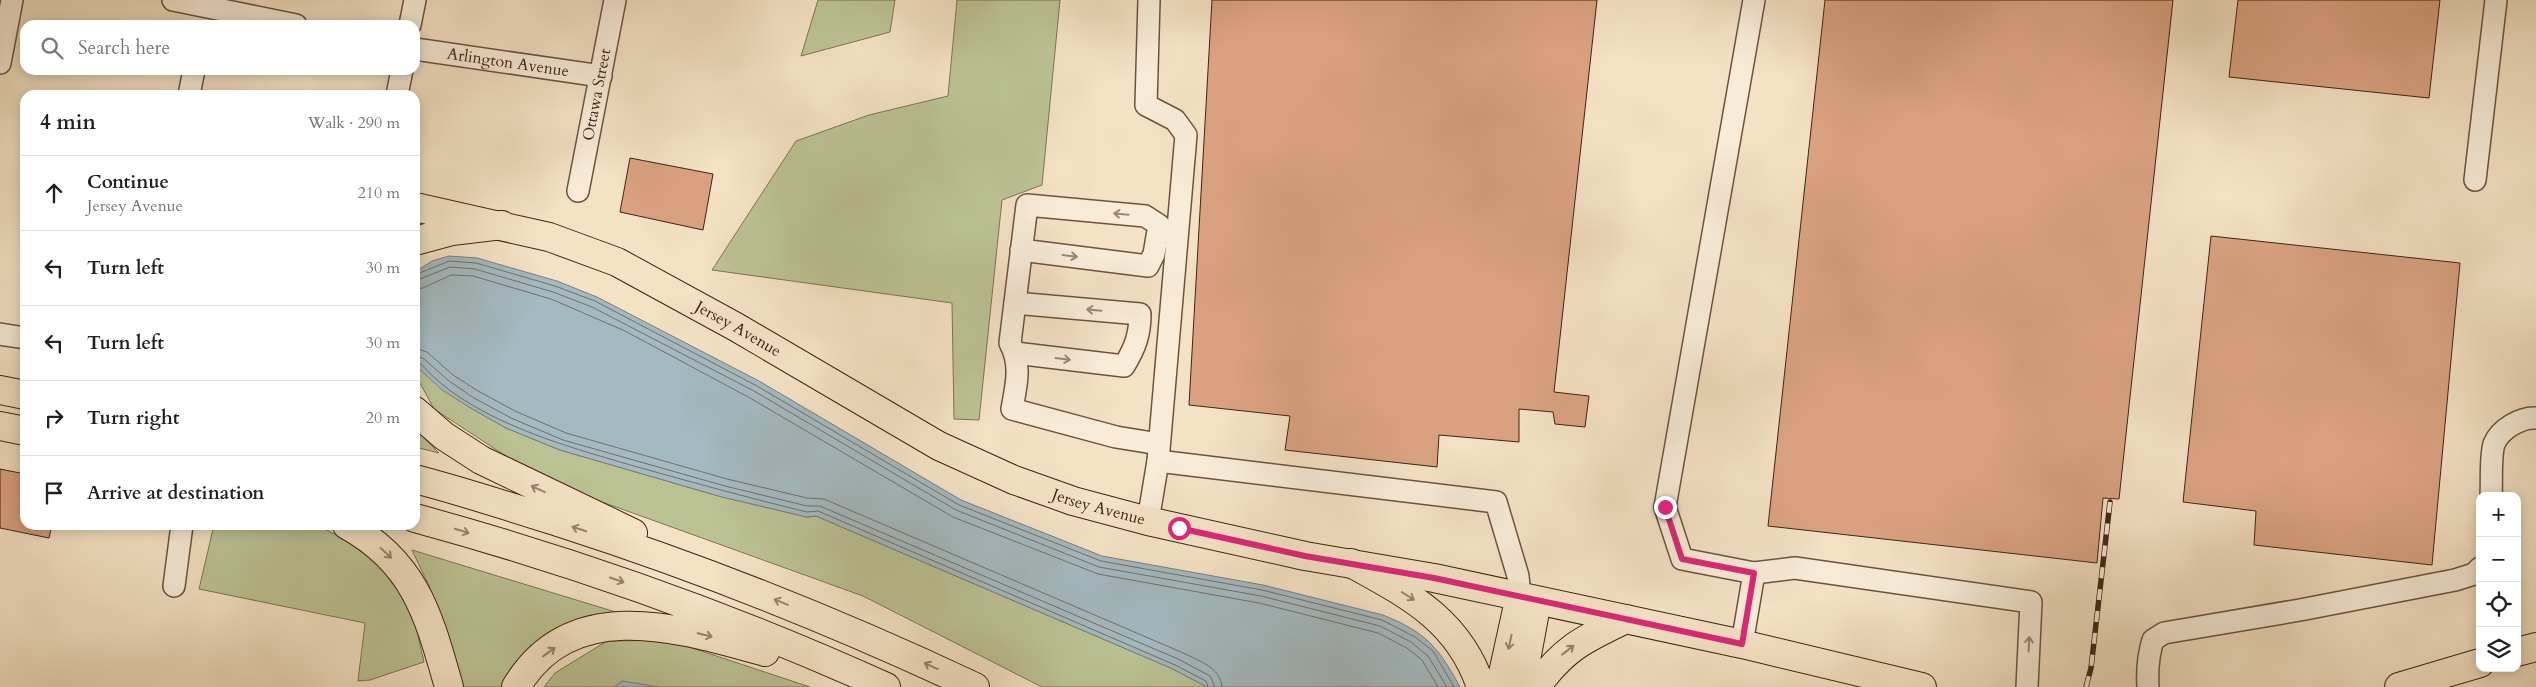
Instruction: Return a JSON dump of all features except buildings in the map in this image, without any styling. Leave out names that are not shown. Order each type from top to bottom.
[{"type":"main road","name":"Jersey Avenue","points":[[420,209],[549,236],[617,262],[736,327],[916,433],[987,469],[1042,491],[1148,521],[1305,556],[1351,563],[1528,598],[1742,644],[1922,687]]},
{"type":"main road","points":[[420,240],[452,231],[502,225]]},
{"type":"main road","points":[[0,389],[20,390]]},
{"type":"main road","points":[[0,389],[20,394]]},
{"type":"main road","points":[[420,415],[456,445],[500,471],[588,509],[723,579]]},
{"type":"main road","points":[[0,426],[20,430]]},
{"type":"main road","points":[[420,481],[566,525],[723,579],[858,634],[975,687]]},
{"type":"main road","points":[[420,519],[579,567],[701,610],[884,686]]},
{"type":"main road","points":[[354,530],[383,550],[412,583],[432,625],[449,687]]},
{"type":"main road","points":[[1351,563],[1415,600],[1445,624],[1466,650],[1481,687]]},
{"type":"main road","points":[[1500,687],[1528,598]]},
{"type":"main road","points":[[1521,687],[1528,598]]},
{"type":"main road","points":[[1536,687],[1568,650],[1587,638],[1626,619]]},
{"type":"main road","points":[[516,687],[528,670],[540,658],[568,640],[598,629],[628,625],[663,626],[682,630],[884,686]]},
{"type":"main road","points":[[2521,651],[2536,647]]},
{"type":"main road","points":[[2399,687],[2476,664]]},
{"type":"street","points":[[0,63],[12,0]]},
{"type":"street","points":[[173,0],[206,11],[264,20]]},
{"type":"street","points":[[411,20],[415,0]]},
{"type":"street","name":"Ottawa Street","points":[[578,190],[615,0]]},
{"type":"street","points":[[1148,521],[1158,452],[1186,135],[1175,120],[1146,105],[1149,0]]},
{"type":"street","points":[[1754,0],[1665,507],[1682,559],[1754,573],[1795,568],[2031,602],[2027,687]]},
{"type":"street","points":[[2475,180],[2496,0]]},
{"type":"street","name":"Arlington Avenue","points":[[420,50],[601,76]]},
{"type":"street","points":[[190,90],[193,75]]},
{"type":"street","points":[[398,90],[401,75]]},
{"type":"street","points":[[1021,250],[1148,266],[1154,254],[1159,225],[1145,216],[1027,205],[1021,250],[1010,343],[1015,353],[1018,373],[1012,409],[1116,437],[1158,452],[1496,502],[1518,576],[1528,598]]},
{"type":"street","points":[[1015,303],[1140,314],[1140,334],[1133,352],[1124,366],[1015,353]]},
{"type":"street","points":[[0,334],[20,337]]},
{"type":"street","points":[[2491,492],[2494,444],[2504,430],[2517,422],[2536,418]]},
{"type":"street","points":[[174,586],[181,530]]},
{"type":"street","points":[[2148,687],[2147,668],[2149,650],[2152,640],[2164,633],[2300,610],[2455,580],[2476,572]]},
{"type":"street","points":[[1742,644],[1754,573]]},
{"type":"green space","points":[[818,0],[895,0],[890,32],[801,56]]},
{"type":"green space","points":[[957,0],[1060,0],[1042,185],[1002,200],[979,420],[954,419],[952,303],[712,270],[796,141],[869,115],[948,96]]},
{"type":"green space","points":[[420,369],[469,407],[506,428],[560,450],[722,497],[807,517],[816,516],[1173,669],[1207,687],[1042,687],[863,596],[544,481],[434,409],[420,383]]},
{"type":"green space","points":[[420,434],[439,453],[420,448]]},
{"type":"green space","points":[[213,530],[326,530],[372,554],[410,601],[424,662],[370,680],[358,681],[365,623],[199,589]]},
{"type":"green space","points":[[412,550],[619,613],[564,626],[525,653],[503,687],[461,687],[430,588]]},
{"type":"green space","points":[[668,640],[810,687],[544,687],[555,673],[607,641]]},
{"type":"water","points":[[449,256],[477,258],[557,281],[597,297],[759,381],[961,500],[1102,556],[1263,585],[1383,615],[1410,628],[1430,643],[1445,661],[1460,687],[1207,687],[1173,669],[816,516],[807,517],[722,497],[560,450],[506,428],[442,390],[420,370],[420,269],[432,261]]},
{"type":"water","points":[[622,681],[659,687],[614,687]]},
{"type":"railway","points":[[2086,687],[2091,668],[2110,502]]},
{"type":"route","points":[[1179,528],[1305,556],[1434,578],[1742,644],[1754,573],[1682,559],[1665,507]]}]
